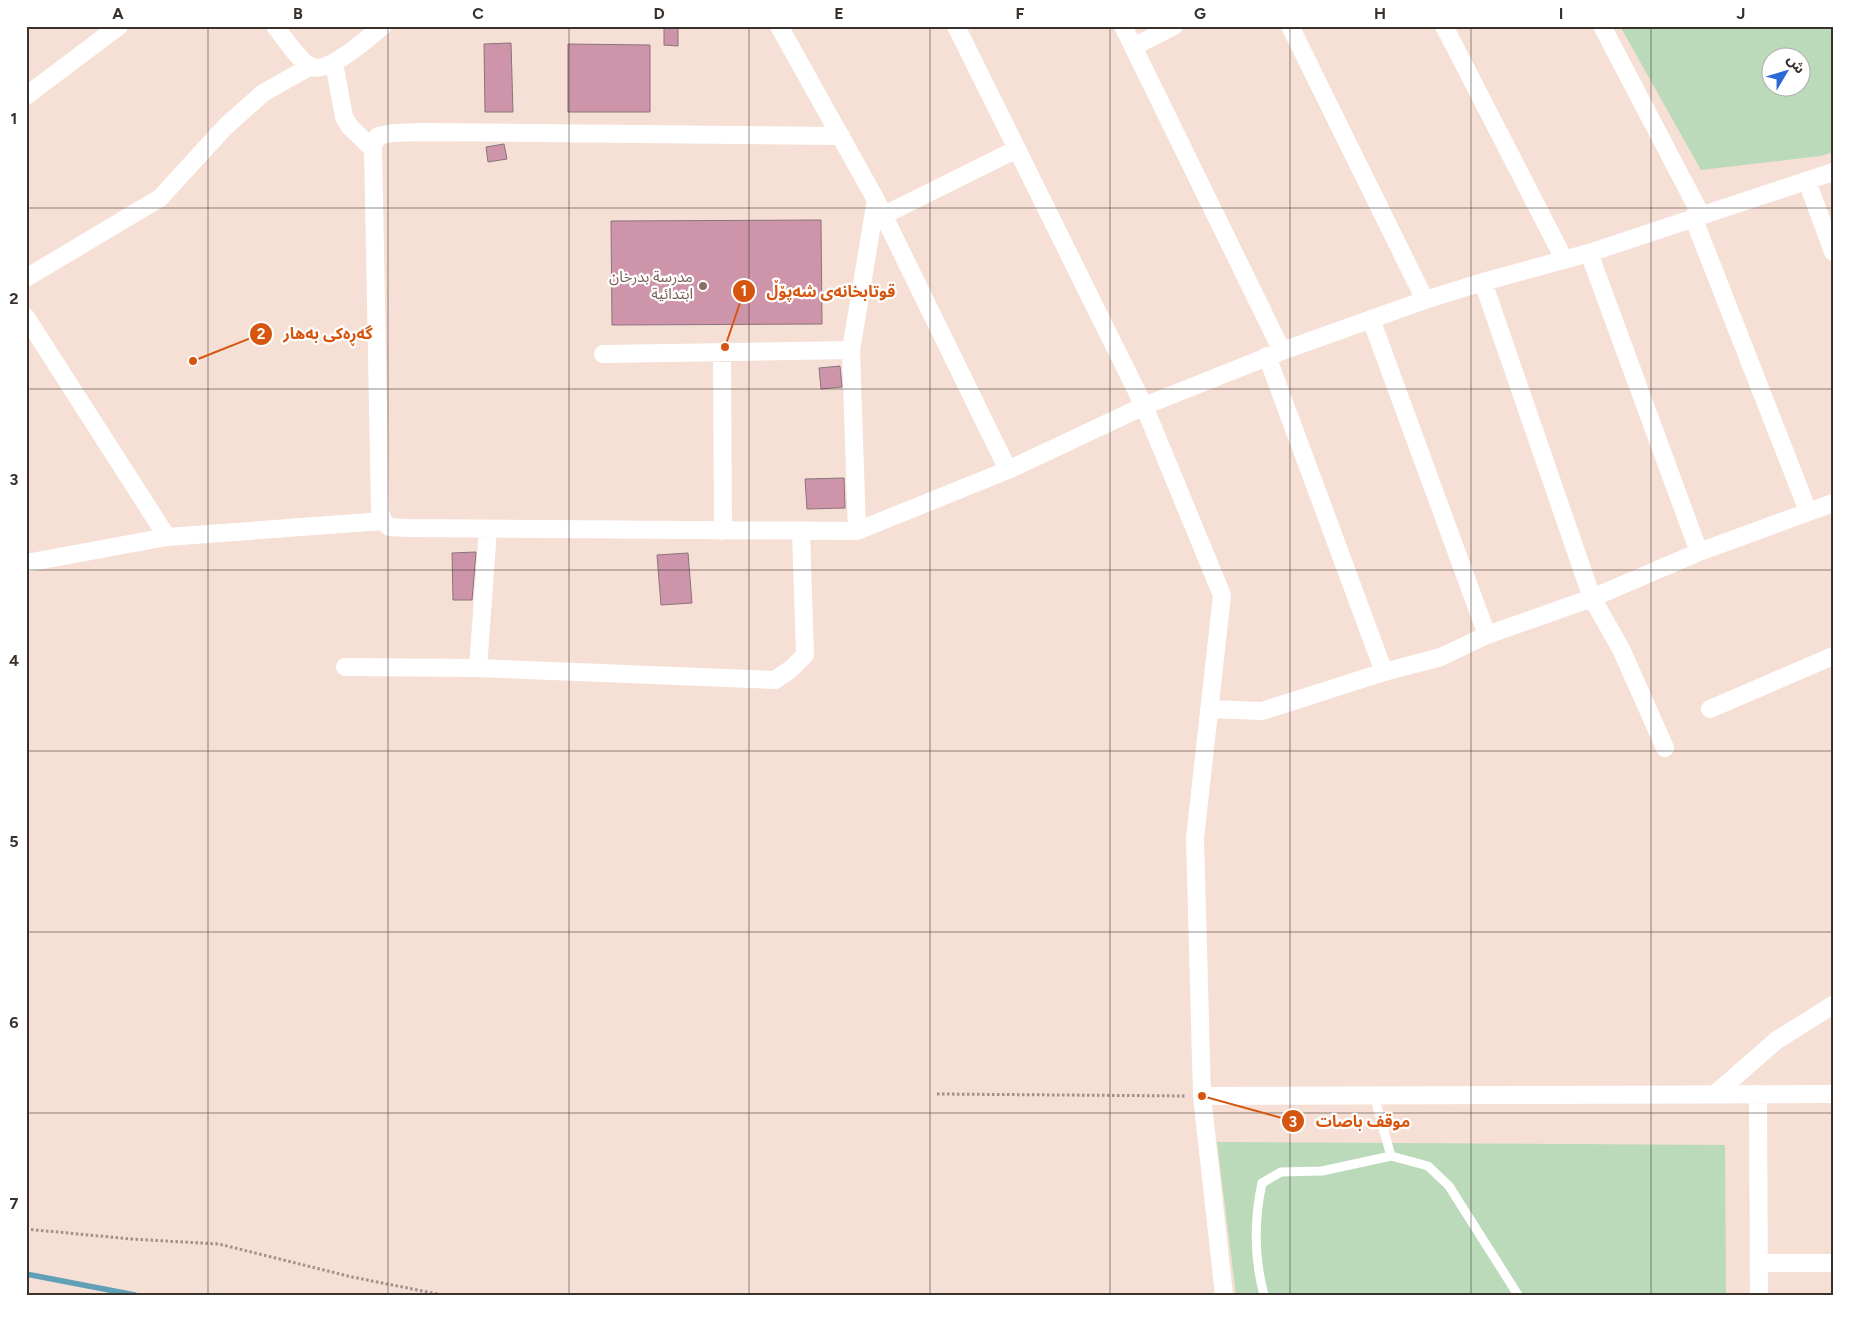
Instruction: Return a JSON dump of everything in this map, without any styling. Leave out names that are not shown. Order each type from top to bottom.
[{"type":"street","points":[[26,96],[119,26]]},
{"type":"street","points":[[275,26],[295,52],[310,66],[321,68],[334,63],[383,26]]},
{"type":"street","points":[[779,26],[880,208],[1008,470]]},
{"type":"street","points":[[956,26],[1144,406],[1222,595],[1195,838],[1202,1096],[1224,1295]]},
{"type":"street","points":[[1123,26],[1274,354],[1384,672]]},
{"type":"street","points":[[1133,47],[1174,26]]},
{"type":"street","points":[[1290,26],[1425,300]]},
{"type":"street","points":[[1444,26],[1564,259]]},
{"type":"street","points":[[1602,26],[1697,216],[1808,511]]},
{"type":"street","points":[[334,63],[344,117],[350,127],[373,149]]},
{"type":"street","points":[[26,278],[160,198],[225,126],[263,93],[310,66]]},
{"type":"street","points":[[841,136],[424,132],[392,133],[378,136],[373,149],[380,511],[383,521],[389,527],[407,528],[857,531],[1008,470],[1144,406],[1274,354],[1425,300],[1589,253],[1833,172]]},
{"type":"street","points":[[880,208],[1017,149]]},
{"type":"street","points":[[1807,181],[1833,252]]},
{"type":"street","points":[[857,531],[851,350],[880,208]]},
{"type":"street","points":[[1589,253],[1699,552]]},
{"type":"street","points":[[1483,282],[1592,598],[1621,649],[1664,748]]},
{"type":"street","points":[[26,317],[167,537]]},
{"type":"street","points":[[1371,319],[1487,635]]},
{"type":"street","points":[[603,354],[851,350]]},
{"type":"street","points":[[722,352],[723,531]]},
{"type":"street","points":[[1209,708],[1262,711],[1384,672],[1441,657],[1487,635],[1592,598],[1699,552],[1833,502]]},
{"type":"street","points":[[26,563],[167,537],[383,521]]},
{"type":"street","points":[[478,668],[488,529]]},
{"type":"street","points":[[345,667],[478,668],[775,680],[791,669],[805,655],[801,531]]},
{"type":"street","points":[[1710,709],[1833,656]]},
{"type":"street","points":[[1715,1094],[1777,1040],[1833,1005]]},
{"type":"street","points":[[1758,1094],[1759,1295]]},
{"type":"street","points":[[1202,1096],[1833,1094]]},
{"type":"street","points":[[1759,1263],[1833,1263]]},
{"type":"lane","points":[[1374,1095],[1391,1156]]},
{"type":"lane","points":[[1264,1295],[1256,1251],[1257,1207],[1262,1183],[1282,1172],[1322,1171],[1391,1156],[1428,1166],[1449,1186],[1518,1295]]},
{"type":"path","points":[[937,1094],[1202,1096]]},
{"type":"path","points":[[26,1229],[131,1240],[219,1244],[352,1277],[443,1295]]},
{"type":"green space","points":[[1620,26],[1833,26],[1833,152],[1820,156],[1701,170]]},
{"type":"green space","points":[[1217,1142],[1725,1145],[1726,1295],[1236,1295]]},
{"type":"building","points":[[664,26],[678,26],[678,46],[664,45]]},
{"type":"building","points":[[511,43],[513,112],[485,112],[484,44]]},
{"type":"building","points":[[568,44],[650,45],[650,112],[568,112]]},
{"type":"building","points":[[504,144],[507,159],[488,162],[486,147]]},
{"type":"building","points":[[821,220],[822,324],[612,325],[611,221]]},
{"type":"building","points":[[840,366],[842,387],[821,389],[819,368]]},
{"type":"building","points":[[844,478],[845,508],[807,509],[805,479]]},
{"type":"building","points":[[476,552],[472,600],[453,600],[452,553]]},
{"type":"building","points":[[688,553],[692,603],[661,605],[657,555]]},
{"type":"waterway","points":[[26,1274],[135,1295]]},
{"type":"place","name":"مدرسة بدرخان ابتدائية","points":[[703,286]]},
{"type":"place","name":"قوتابخانەی شەپۆڵ","points":[[725,347]]},
{"type":"place","name":"گەڕەکی بەهار","points":[[193,361]]},
{"type":"place","name":"موقف باصات","points":[[1202,1096]]}]
